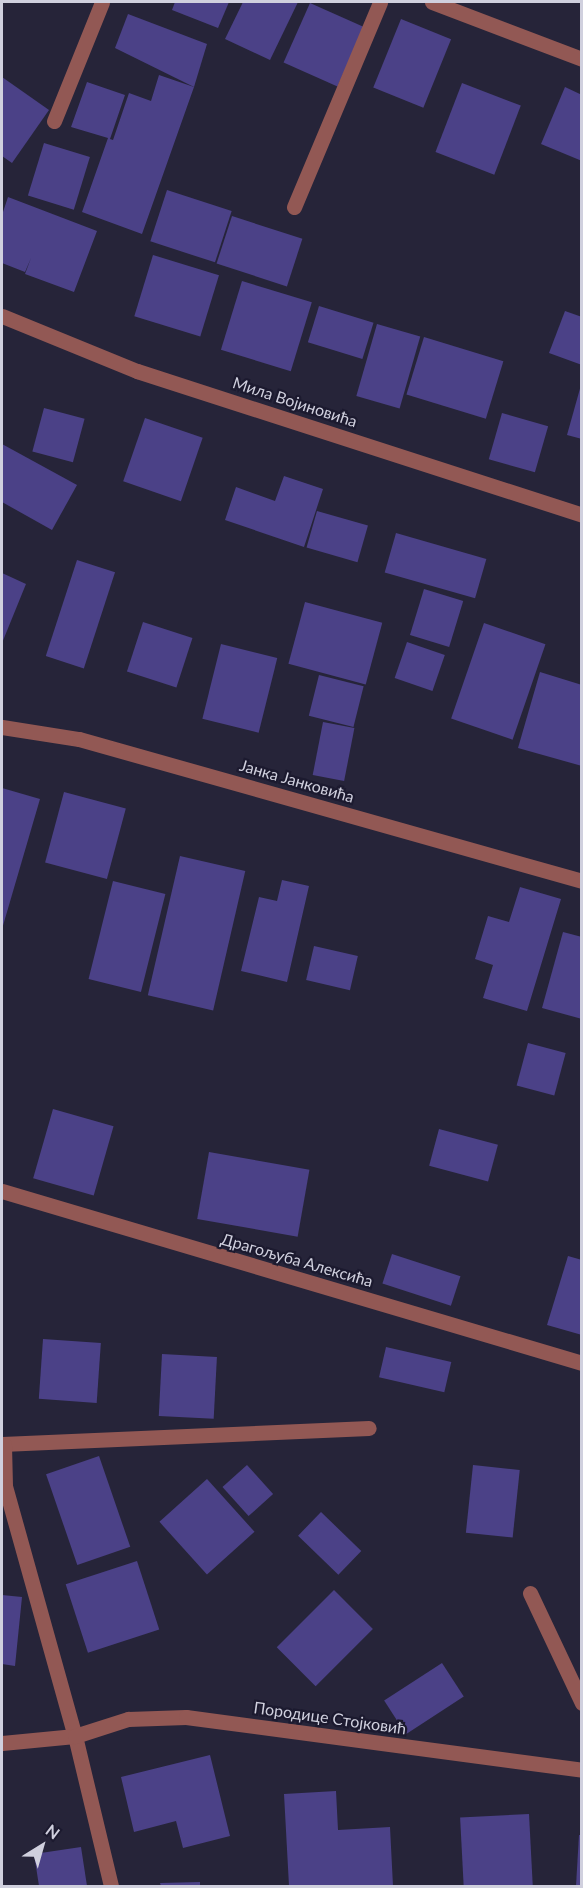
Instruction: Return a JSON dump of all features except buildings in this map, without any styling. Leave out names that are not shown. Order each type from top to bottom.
[{"type":"street","points":[[54,121],[102,2]]},
{"type":"street","points":[[294,207],[380,2]]},
{"type":"street","points":[[432,2],[582,58]]},
{"type":"street","name":"Мила Војиновића","points":[[2,315],[137,371],[582,515]]},
{"type":"street","name":"Јанка Јанковића","points":[[2,727],[79,739],[582,880]]},
{"type":"street","name":"Драгољуба Алексића","points":[[2,1191],[582,1363]]},
{"type":"street","points":[[111,1887],[75,1736],[5,1486],[3,1444],[43,1440],[369,1428]]},
{"type":"street","points":[[531,1593],[582,1703]]},
{"type":"street","name":"Породице Стојковић","points":[[2,1743],[75,1736],[128,1719],[186,1717],[582,1770]]}]
